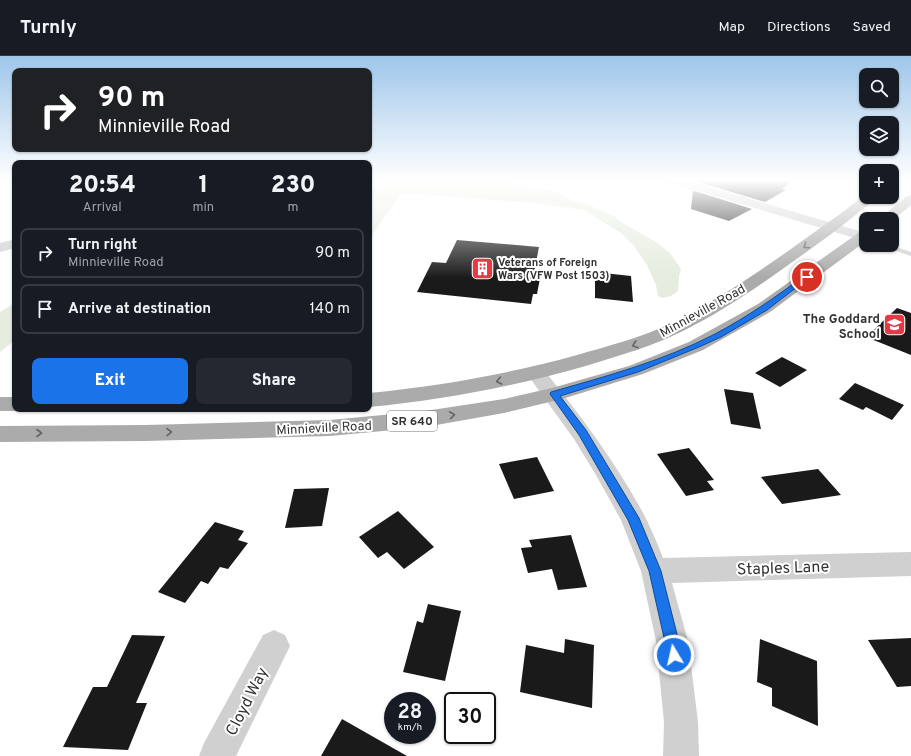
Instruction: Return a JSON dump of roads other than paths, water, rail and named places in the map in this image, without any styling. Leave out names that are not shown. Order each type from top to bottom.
[{"type":"main road","name":"Minnieville Road","points":[[372,400],[474,386],[537,374],[618,350],[676,327],[716,306],[833,227],[851,213]]},
{"type":"main road","name":"Minnieville Road","points":[[0,434],[145,433],[330,428],[418,420],[459,414],[554,394],[636,370],[718,335],[764,308],[859,245]]},
{"type":"main road","points":[[0,404],[12,404]]},
{"type":"street","points":[[785,213],[859,235]]},
{"type":"street","points":[[0,248],[12,244]]},
{"type":"street","points":[[537,374],[582,432],[605,469],[633,518],[655,571],[672,642],[681,722],[682,756]]},
{"type":"street","name":"Staples Lane","points":[[655,571],[911,564]]},
{"type":"street","name":"Cloyd Way","points":[[217,756],[274,646]]},
{"type":"lane","points":[[899,243],[911,247]]},
{"type":"lane","points":[[899,249],[911,254]]},
{"type":"place","name":"Veterans of Foreign Wars (VFW Post 1503)","points":[[482,268]]},
{"type":"place","name":"The Goddard School","points":[[895,325]]}]
